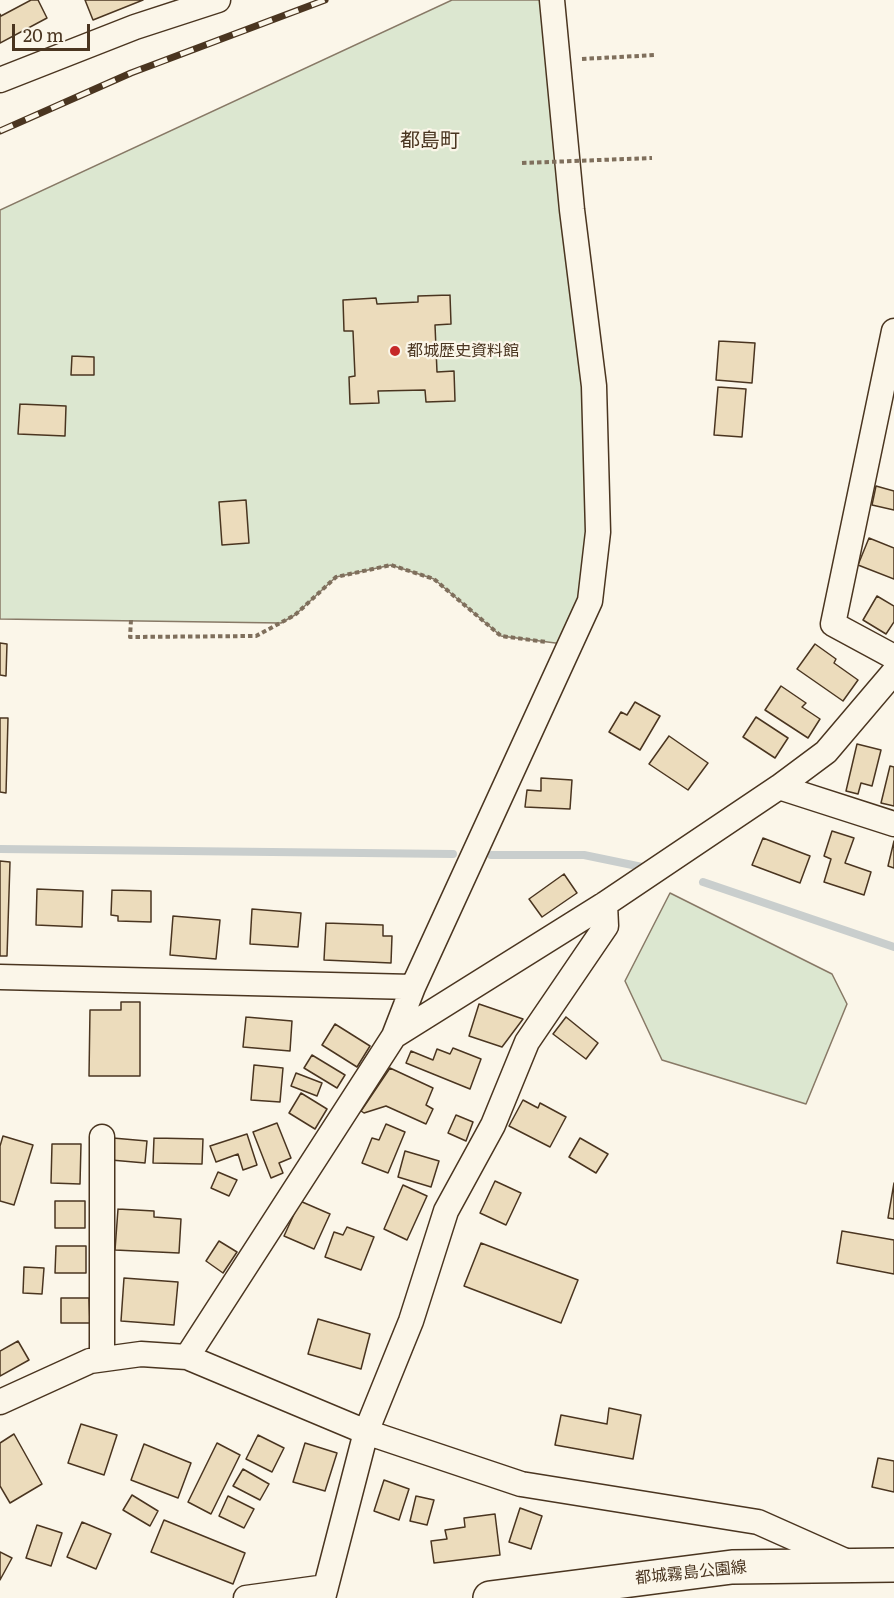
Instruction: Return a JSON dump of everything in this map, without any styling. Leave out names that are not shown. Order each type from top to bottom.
[{"type":"main road","name":"都城霧島公園線","points":[[502,1596],[732,1567],[894,1565]]},
{"type":"street","points":[[187,1358],[394,1036],[413,987],[590,601],[598,532],[594,386],[572,210],[552,0]]},
{"type":"street","points":[[0,80],[203,2]]},
{"type":"street","points":[[894,331],[833,624],[894,657]]},
{"type":"street","points":[[394,1036],[605,904],[779,787],[826,752],[894,672]]},
{"type":"street","points":[[779,787],[894,824]]},
{"type":"street","points":[[246,1598],[324,1593],[366,1432],[411,1321],[446,1211],[493,1125],[527,1042],[606,926],[605,904]]},
{"type":"street","points":[[0,977],[413,987]]},
{"type":"street","points":[[102,1137],[102,1359]]},
{"type":"street","points":[[0,1402],[44,1380],[102,1359],[141,1354],[187,1358],[366,1432],[521,1484],[758,1522],[853,1564]]},
{"type":"path","points":[[558,61],[656,55]]},
{"type":"path","points":[[522,163],[652,158]]},
{"type":"path","points":[[131,620],[130,637],[256,636],[295,615],[336,577],[391,564],[434,579],[501,636],[571,645]]},
{"type":"green space","points":[[452,0],[553,0],[598,532],[571,645],[501,636],[434,579],[391,565],[336,577],[295,615],[281,623],[0,619],[0,210]]},
{"type":"green space","points":[[670,893],[832,974],[847,1004],[806,1104],[662,1060],[625,981]]},
{"type":"building","points":[[31,0],[38,0],[47,18],[0,43],[0,14],[1,16]]},
{"type":"building","points":[[85,0],[143,0],[93,20]]},
{"type":"building","name":"都城歴史資料館","points":[[450,295],[451,324],[435,325],[437,372],[454,371],[455,401],[426,402],[425,390],[378,391],[379,403],[350,404],[349,377],[355,376],[353,331],[344,331],[343,300],[376,298],[377,304],[418,302],[418,296]]},
{"type":"building","points":[[719,341],[755,343],[752,383],[716,380]]},
{"type":"building","points":[[72,356],[94,357],[94,375],[71,375]]},
{"type":"building","points":[[718,387],[746,389],[742,437],[714,435]]},
{"type":"building","points":[[20,404],[66,406],[65,436],[18,434]]},
{"type":"building","points":[[876,486],[894,491],[894,510],[872,505]]},
{"type":"building","points":[[246,500],[249,543],[222,545],[219,502]]},
{"type":"building","points":[[869,538],[894,548],[894,579],[858,565]]},
{"type":"building","points":[[877,596],[894,606],[894,622],[886,634],[863,620]]},
{"type":"building","points":[[0,643],[7,644],[6,676],[0,675]]},
{"type":"building","points":[[815,644],[836,659],[834,663],[858,680],[843,701],[797,669]]},
{"type":"building","points":[[781,686],[806,703],[802,707],[820,719],[808,738],[765,710]]},
{"type":"building","points":[[635,702],[660,716],[640,750],[609,732],[621,712],[627,715]]},
{"type":"building","points":[[756,717],[788,738],[775,758],[743,737]]},
{"type":"building","points":[[0,718],[8,718],[6,793],[0,792]]},
{"type":"building","points":[[669,736],[708,763],[688,790],[649,764]]},
{"type":"building","points":[[857,744],[881,750],[872,786],[861,783],[858,794],[846,791]]},
{"type":"building","points":[[890,766],[894,767],[894,806],[881,803]]},
{"type":"building","points":[[541,778],[572,780],[570,809],[525,807],[527,790],[541,791]]},
{"type":"building","points":[[832,831],[854,838],[845,863],[871,872],[864,895],[824,882],[831,859],[824,856]]},
{"type":"building","points":[[763,838],[810,856],[800,883],[752,865]]},
{"type":"building","points":[[894,841],[894,868],[888,866]]},
{"type":"building","points":[[0,861],[10,862],[7,956],[0,956]]},
{"type":"building","points":[[564,874],[577,893],[542,917],[529,899]]},
{"type":"building","points":[[37,889],[83,891],[82,927],[36,925]]},
{"type":"building","points":[[112,890],[151,891],[151,922],[118,921],[118,916],[111,915]]},
{"type":"building","points":[[252,909],[301,913],[298,947],[250,944]]},
{"type":"building","points":[[173,916],[220,920],[216,959],[170,955]]},
{"type":"building","points":[[326,923],[383,925],[383,936],[392,936],[391,963],[324,960]]},
{"type":"building","points":[[121,1002],[140,1002],[140,1076],[89,1076],[90,1010],[121,1010]]},
{"type":"building","points":[[479,1004],[523,1019],[502,1047],[469,1036]]},
{"type":"building","points":[[246,1017],[292,1021],[290,1051],[243,1047]]},
{"type":"building","points":[[566,1017],[598,1043],[586,1059],[553,1034]]},
{"type":"building","points":[[335,1024],[370,1046],[357,1067],[322,1045]]},
{"type":"building","points":[[453,1048],[481,1059],[470,1089],[406,1063],[411,1051],[433,1060],[437,1049],[450,1054]]},
{"type":"building","points":[[312,1055],[345,1075],[337,1088],[304,1068]]},
{"type":"building","points":[[254,1065],[283,1068],[280,1102],[251,1100]]},
{"type":"building","points":[[390,1068],[433,1088],[426,1105],[433,1109],[426,1124],[386,1106],[364,1113],[361,1111]]},
{"type":"building","points":[[296,1073],[322,1083],[317,1096],[291,1086]]},
{"type":"building","points":[[301,1093],[327,1109],[315,1129],[289,1113]]},
{"type":"building","points":[[523,1100],[538,1108],[540,1103],[566,1117],[550,1147],[509,1126]]},
{"type":"building","points":[[456,1115],[473,1122],[466,1141],[448,1133]]},
{"type":"building","points":[[277,1123],[291,1158],[279,1163],[283,1173],[271,1178],[253,1132]]},
{"type":"building","points":[[386,1124],[405,1132],[388,1173],[362,1163],[372,1138],[379,1140]]},
{"type":"building","points":[[247,1134],[257,1165],[243,1170],[238,1154],[216,1162],[210,1146]]},
{"type":"building","points":[[3,1136],[33,1145],[14,1205],[0,1201],[0,1146]]},
{"type":"building","points":[[113,1138],[147,1141],[145,1163],[111,1160]]},
{"type":"building","points":[[154,1138],[203,1139],[202,1164],[153,1163]]},
{"type":"building","points":[[580,1138],[608,1154],[596,1173],[569,1157]]},
{"type":"building","points":[[52,1144],[81,1144],[80,1184],[51,1183]]},
{"type":"building","points":[[405,1151],[439,1161],[431,1187],[398,1177]]},
{"type":"building","points":[[218,1172],[237,1180],[229,1196],[211,1188]]},
{"type":"building","points":[[495,1181],[521,1193],[506,1225],[480,1213]]},
{"type":"building","points":[[894,1183],[894,1219],[888,1218]]},
{"type":"building","points":[[403,1185],[427,1196],[407,1240],[384,1229]]},
{"type":"building","points":[[55,1201],[85,1201],[85,1228],[55,1228]]},
{"type":"building","points":[[300,1201],[330,1214],[314,1249],[284,1236]]},
{"type":"building","points":[[118,1209],[154,1211],[154,1217],[181,1219],[179,1253],[115,1250]]},
{"type":"building","points":[[347,1227],[374,1237],[361,1270],[325,1257],[334,1232],[343,1235]]},
{"type":"building","points":[[842,1231],[894,1240],[894,1274],[837,1263]]},
{"type":"building","points":[[219,1241],[237,1252],[223,1273],[206,1261]]},
{"type":"building","points":[[481,1243],[578,1280],[561,1323],[464,1286]]},
{"type":"building","points":[[56,1246],[86,1246],[86,1273],[55,1273]]},
{"type":"building","points":[[24,1267],[44,1268],[42,1294],[23,1293]]},
{"type":"building","points":[[124,1278],[178,1282],[174,1325],[121,1321]]},
{"type":"building","points":[[61,1298],[89,1298],[90,1323],[61,1323]]},
{"type":"building","points":[[318,1319],[370,1334],[361,1369],[308,1354]]},
{"type":"building","points":[[18,1341],[29,1360],[0,1376],[0,1351]]},
{"type":"building","points":[[609,1408],[641,1415],[633,1459],[555,1445],[561,1415],[607,1424]]},
{"type":"building","points":[[81,1424],[117,1435],[104,1475],[68,1463]]},
{"type":"building","points":[[14,1434],[42,1484],[10,1503],[0,1486],[0,1443]]},
{"type":"building","points":[[258,1435],[284,1448],[272,1472],[246,1459]]},
{"type":"building","points":[[217,1443],[240,1455],[211,1514],[188,1502]]},
{"type":"building","points":[[305,1443],[337,1453],[325,1491],[293,1482]]},
{"type":"building","points":[[144,1444],[191,1463],[178,1498],[131,1480]]},
{"type":"building","points":[[878,1458],[894,1461],[894,1492],[872,1487]]},
{"type":"building","points":[[243,1469],[269,1484],[260,1500],[233,1486]]},
{"type":"building","points":[[384,1480],[409,1489],[399,1520],[374,1511]]},
{"type":"building","points":[[132,1495],[158,1511],[150,1526],[123,1510]]},
{"type":"building","points":[[228,1496],[254,1509],[244,1528],[219,1516]]},
{"type":"building","points":[[416,1496],[434,1500],[427,1525],[410,1521]]},
{"type":"building","points":[[520,1508],[542,1516],[531,1549],[509,1542]]},
{"type":"building","points":[[495,1514],[500,1555],[434,1563],[431,1541],[447,1539],[445,1530],[465,1527],[464,1518]]},
{"type":"building","points":[[164,1520],[245,1553],[233,1584],[151,1552]]},
{"type":"building","points":[[82,1522],[111,1534],[96,1569],[67,1557]]},
{"type":"building","points":[[37,1525],[62,1533],[51,1566],[26,1558]]},
{"type":"building","points":[[0,1552],[12,1558],[0,1580]]},
{"type":"waterway","points":[[0,849],[453,854]]},
{"type":"waterway","points":[[491,855],[584,855],[647,868]]},
{"type":"waterway","points":[[703,882],[894,947]]},
{"type":"railway","points":[[0,131],[131,73],[325,0]]},
{"type":"place","name":"都城歴史資料館","points":[[395,351]]},
{"type":"district","name":"都島町","points":[[430,141]]}]
